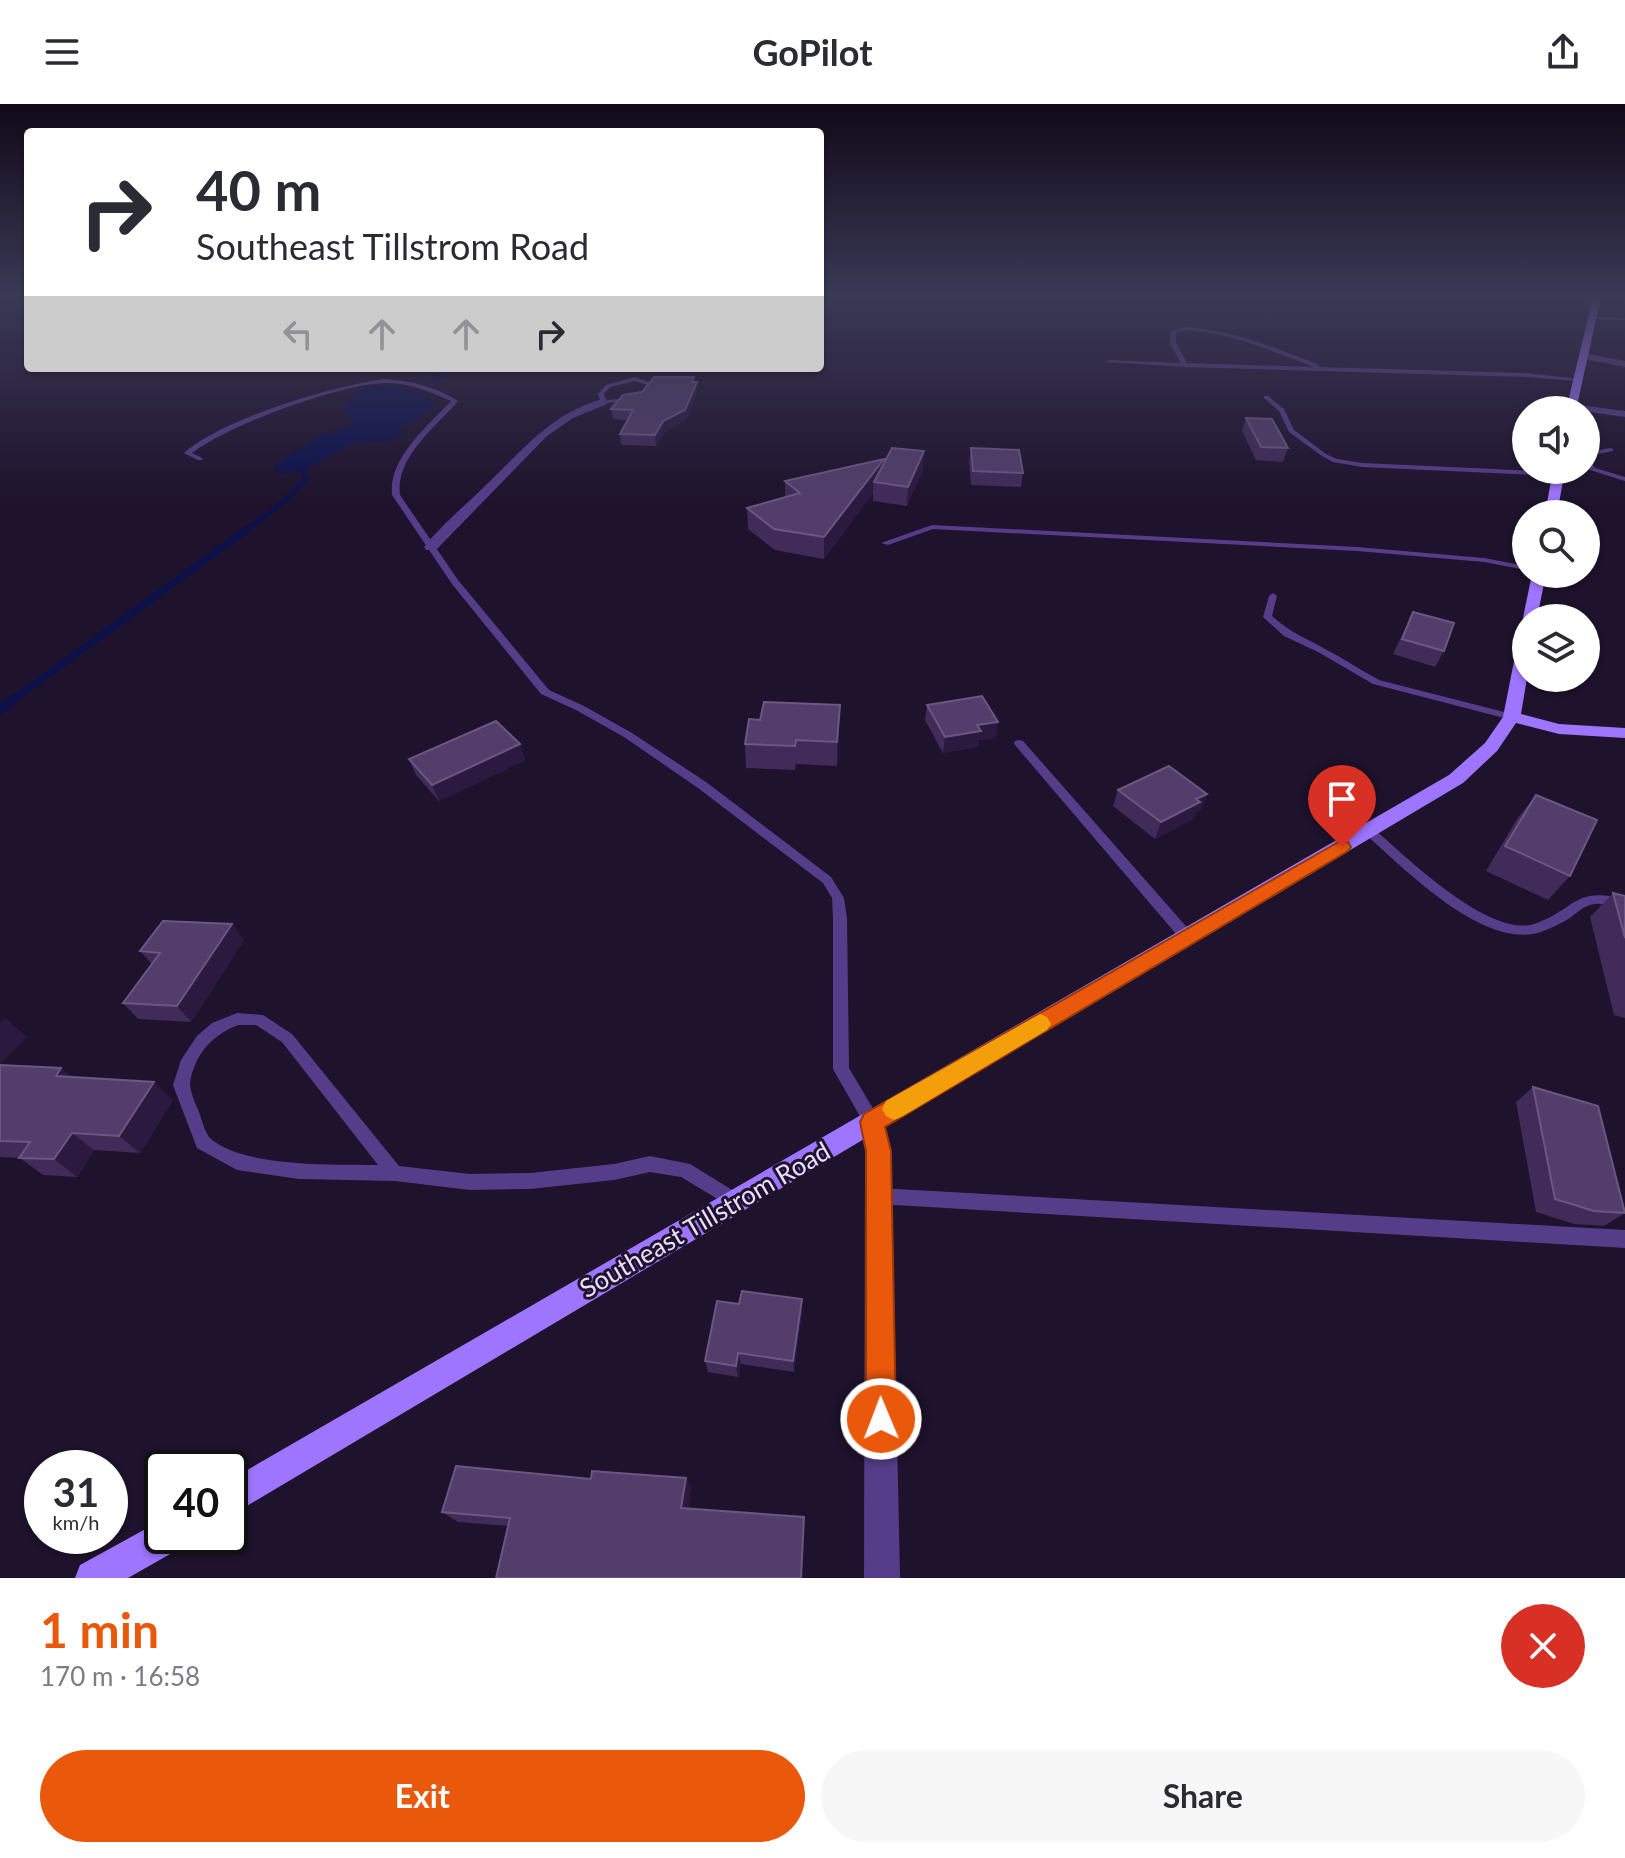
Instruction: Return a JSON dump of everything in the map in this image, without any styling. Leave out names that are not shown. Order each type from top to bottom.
[{"type":"main road","points":[[1574,396],[1581,366]]},
{"type":"main road","name":"Southeast Tillstrom Road","points":[[248,1488],[1456,779],[1491,747],[1512,717],[1517,692]]},
{"type":"main road","points":[[1512,717],[1559,729],[1625,733]]},
{"type":"main road","points":[[93,1578],[144,1549]]},
{"type":"street","points":[[431,547],[457,516],[499,479],[528,446],[571,412],[603,402]]},
{"type":"street","points":[[1600,411],[1625,414]]},
{"type":"street","points":[[872,1122],[878,1151],[882,1578]]},
{"type":"lane","points":[[1204,366],[1578,379]]},
{"type":"lane","points":[[1315,366],[1328,371]]},
{"type":"lane","points":[[622,380],[644,380],[650,384],[639,400],[603,402],[601,394],[608,386],[622,380]]},
{"type":"lane","points":[[200,459],[187,453],[200,443],[350,386],[386,381],[426,388],[455,401],[408,455],[392,487],[455,582],[545,692],[628,735],[714,794],[827,880],[838,898],[840,918],[841,1069],[872,1122]]},
{"type":"lane","points":[[1266,397],[1282,410],[1291,431],[1335,461],[1362,465],[1512,470]]},
{"type":"lane","points":[[1600,452],[1611,450]]},
{"type":"lane","points":[[1600,471],[1625,479]]},
{"type":"lane","points":[[885,543],[932,527],[1357,549],[1512,565]]},
{"type":"lane","points":[[1273,596],[1267,617],[1288,637],[1320,650],[1356,672],[1376,682],[1512,717]]},
{"type":"lane","points":[[1019,743],[1187,937]]},
{"type":"lane","points":[[1369,831],[1450,899],[1495,924],[1525,931],[1551,923],[1578,902],[1604,897],[1625,904]]},
{"type":"lane","points":[[395,1173],[287,1038],[258,1019],[237,1019],[217,1027],[202,1040],[188,1060],[181,1085],[203,1143],[237,1162],[299,1171],[395,1173],[470,1182],[530,1181],[614,1172],[650,1164],[684,1170],[736,1202]]},
{"type":"lane","points":[[878,1196],[1625,1239]]},
{"type":"shaded area","points":[[381,385],[422,393],[434,401],[434,405],[416,421],[399,425],[403,433],[395,438],[352,445],[294,472],[275,471],[276,464],[321,435],[350,426],[352,417],[343,413],[349,400],[361,389]]},
{"type":"building","points":[[654,377],[694,377],[692,382],[697,382],[685,410],[663,421],[655,435],[620,434],[633,410],[611,409],[623,395],[642,392]]},
{"type":"building","points":[[1246,418],[1272,419],[1288,448],[1261,447]]},
{"type":"building","points":[[892,448],[924,451],[908,487],[874,482]]},
{"type":"building","points":[[971,448],[1019,450],[1023,473],[973,471]]},
{"type":"building","points":[[884,459],[824,537],[774,529],[747,508],[800,493],[785,481]]},
{"type":"building","points":[[1413,612],[1454,623],[1444,651],[1402,639]]},
{"type":"building","points":[[982,696],[998,722],[977,725],[981,731],[945,737],[927,705]]},
{"type":"building","points":[[764,702],[840,705],[837,742],[796,740],[795,746],[745,744],[749,719],[760,720]]},
{"type":"building","points":[[496,721],[520,744],[432,785],[409,759]]},
{"type":"building","points":[[1169,766],[1207,794],[1196,799],[1200,802],[1161,822],[1118,790]]},
{"type":"building","points":[[1536,795],[1597,820],[1570,876],[1505,846]]},
{"type":"building","points":[[1613,893],[1625,896],[1625,938]]},
{"type":"building","points":[[163,921],[232,924],[177,1006],[123,1003],[160,953],[140,951]]},
{"type":"building","points":[[0,1065],[61,1068],[56,1076],[154,1082],[119,1136],[72,1133],[54,1159],[19,1158],[30,1142],[0,1141]]},
{"type":"building","points":[[1533,1087],[1598,1106],[1625,1213],[1594,1211],[1555,1199]]},
{"type":"building","points":[[742,1291],[802,1299],[793,1361],[738,1353],[736,1366],[705,1361],[717,1301],[739,1304]]},
{"type":"building","points":[[456,1466],[591,1479],[592,1471],[686,1478],[681,1508],[804,1517],[801,1578],[496,1578],[510,1518],[442,1512]]},
{"type":"waterway","points":[[431,383],[446,372]]},
{"type":"waterway","points":[[243,532],[284,502],[307,478],[301,469],[309,464]]},
{"type":"waterway","points":[[10,702],[246,530]]},
{"type":"waterway","points":[[0,710],[13,700]]},
{"type":"slow traffic","points":[[894,1109],[1040,1024]]},
{"type":"route","points":[[881,1419],[878,1151],[872,1122],[1342,847]]}]
